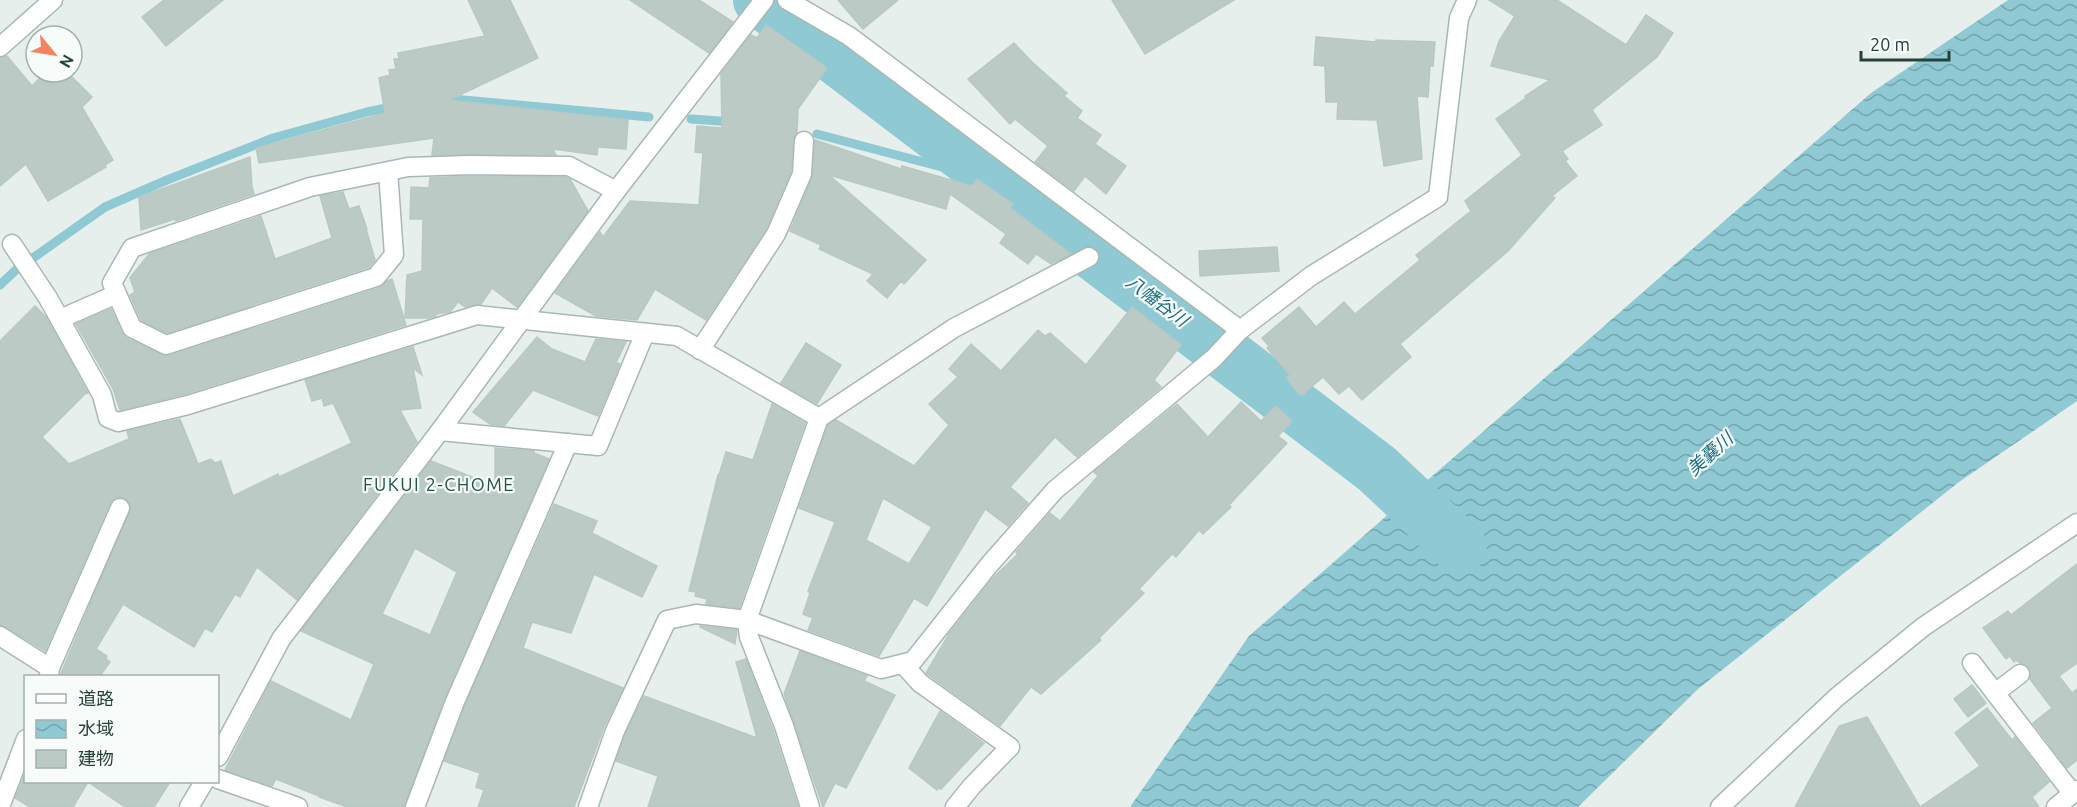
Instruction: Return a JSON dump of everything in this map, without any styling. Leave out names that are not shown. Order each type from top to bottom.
[{"type":"street","points":[[219,755],[281,639],[440,430],[616,191],[764,0]]},
{"type":"street","points":[[787,0],[849,36],[1240,330]]},
{"type":"street","points":[[588,807],[615,731],[668,620],[696,614],[747,620],[881,669],[913,661],[989,565],[1055,490],[1214,358],[1240,330],[1311,276],[1438,197],[1459,18],[1467,0]]},
{"type":"street","points":[[0,47],[48,2]]},
{"type":"street","points":[[700,350],[776,234],[802,174],[804,141]]},
{"type":"street","points":[[388,171],[394,255],[376,277],[166,345],[132,328],[112,283],[132,248],[310,187],[388,171],[408,167],[569,166],[616,191]]},
{"type":"street","points":[[12,244],[60,319],[102,395],[108,418],[118,422],[188,405],[477,315],[677,336],[819,418]]},
{"type":"street","points":[[810,807],[784,726],[749,637],[747,620],[819,418],[954,328],[1089,257]]},
{"type":"street","points":[[60,319],[117,294]]},
{"type":"street","points":[[440,430],[598,446],[645,333]]},
{"type":"street","points":[[415,807],[454,704],[568,443]]},
{"type":"street","points":[[0,636],[50,674],[120,508]]},
{"type":"street","points":[[1720,807],[1837,697],[1923,627],[2077,524]]},
{"type":"street","points":[[1972,663],[2075,792],[2056,807]]},
{"type":"street","points":[[903,664],[920,683],[1010,747],[954,807]]},
{"type":"street","points":[[1995,693],[2020,674]]},
{"type":"street","points":[[0,807],[24,744]]},
{"type":"street","points":[[219,779],[298,807]]},
{"type":"street","points":[[189,807],[203,783]]},
{"type":"water","name":"美嚢川","points":[[2008,0],[2077,0],[2077,401],[1959,482],[1698,689],[1578,807],[1130,807],[1249,636],[1871,93]]},
{"type":"building","points":[[164,0],[223,0],[166,46],[142,17]]},
{"type":"building","points":[[468,0],[510,0],[538,58],[449,100],[628,120],[626,149],[598,147],[597,155],[553,149],[556,155],[432,155],[434,138],[259,163],[256,148],[385,113],[379,78],[390,75],[389,70],[396,69],[394,59],[399,59],[398,53],[485,36]]},
{"type":"building","points":[[630,0],[699,0],[733,22],[709,53]]},
{"type":"building","points":[[838,0],[898,0],[863,29]]},
{"type":"building","points":[[1112,0],[1234,0],[1145,54]]},
{"type":"building","points":[[1489,0],[1557,0],[1626,45],[1646,15],[1673,33],[1657,57],[1592,110],[1602,125],[1562,151],[1568,159],[1565,161],[1577,176],[1552,196],[1555,198],[1508,251],[1400,344],[1411,357],[1362,400],[1349,386],[1339,394],[1323,377],[1301,396],[1286,378],[1290,375],[1267,348],[1269,346],[1262,338],[1299,307],[1316,327],[1344,302],[1355,314],[1420,260],[1416,255],[1471,211],[1465,201],[1522,155],[1496,119],[1550,80],[1491,66],[1499,41],[1515,16]]},
{"type":"building","points":[[766,25],[827,68],[798,109],[791,171],[766,229],[706,320],[655,289],[637,320],[596,316],[555,293],[600,232],[603,237],[630,201],[699,205],[703,153],[695,152],[697,126],[722,128],[721,74],[751,35],[757,38]]},
{"type":"building","points":[[1316,37],[1376,42],[1376,40],[1435,42],[1433,66],[1430,66],[1428,97],[1417,96],[1422,159],[1384,166],[1377,120],[1337,119],[1338,102],[1326,102],[1325,66],[1314,65]]},
{"type":"building","points":[[1014,43],[1067,93],[1064,96],[1082,111],[1077,118],[1101,135],[1095,144],[1126,166],[1106,194],[1085,176],[1074,191],[1035,162],[1048,146],[1015,119],[1010,124],[968,79]]},
{"type":"building","points":[[7,56],[24,76],[24,84],[32,86],[34,84],[79,84],[92,97],[82,107],[113,160],[105,165],[106,167],[48,201],[26,164],[0,186],[0,58]]},
{"type":"building","points":[[815,140],[901,169],[902,166],[972,186],[977,179],[1013,204],[1010,208],[1071,254],[1051,264],[1036,254],[1028,264],[1000,243],[1006,234],[950,194],[946,209],[829,175],[926,260],[904,284],[901,281],[887,298],[867,281],[873,274],[819,249],[821,245],[790,231],[812,178]]},
{"type":"building","points":[[250,157],[254,194],[141,230],[139,197]]},
{"type":"building","points":[[566,177],[570,179],[588,211],[517,307],[492,288],[481,304],[465,307],[458,302],[450,312],[428,318],[405,318],[407,275],[422,271],[423,219],[410,219],[411,187],[429,188],[430,178]]},
{"type":"building","points":[[343,192],[349,209],[359,206],[367,229],[375,260],[369,267],[167,333],[141,320],[130,295],[135,292],[130,278],[149,254],[261,216],[275,259],[332,238],[320,196]]},
{"type":"building","points":[[1277,247],[1279,271],[1200,276],[1199,251]]},
{"type":"building","points":[[392,279],[406,325],[185,394],[120,410],[113,389],[76,324],[111,309],[126,338],[161,355],[169,356],[379,288]]},
{"type":"building","points":[[35,306],[46,317],[88,393],[42,437],[69,464],[129,439],[127,431],[180,419],[198,464],[211,459],[215,463],[221,461],[233,496],[352,443],[333,403],[324,406],[322,398],[312,401],[305,380],[413,347],[422,375],[413,368],[421,408],[400,410],[417,442],[297,600],[257,567],[240,597],[235,594],[212,632],[205,628],[194,647],[123,604],[96,649],[107,656],[106,659],[110,662],[101,675],[60,675],[131,507],[124,498],[114,499],[110,503],[45,651],[0,625],[0,341]]},
{"type":"building","points":[[1132,307],[1181,345],[1154,380],[1161,387],[1077,457],[1055,437],[1010,487],[1028,503],[1008,526],[985,509],[927,606],[914,598],[879,656],[808,630],[813,618],[803,614],[810,593],[808,591],[835,522],[799,508],[828,425],[836,420],[914,466],[949,425],[929,404],[958,377],[949,369],[971,344],[1001,371],[1038,330],[1045,336],[1050,333],[1086,365]],"holes":[[[883,498],[932,527],[909,564],[866,540]]]},
{"type":"building","points":[[537,337],[552,349],[585,362],[596,339],[626,342],[616,363],[620,364],[598,416],[533,390],[504,426],[490,424],[473,412]]},
{"type":"building","points":[[806,343],[841,365],[817,404],[781,383]]},
{"type":"building","points":[[1241,402],[1261,421],[1276,406],[1292,421],[1278,436],[1287,443],[1229,505],[1231,507],[1203,534],[1199,530],[1176,557],[1172,554],[1139,589],[1144,593],[1099,638],[1101,640],[1041,694],[1031,687],[1000,726],[926,673],[949,634],[994,577],[1018,554],[1016,552],[1050,513],[1060,521],[1098,476],[1094,472],[1177,404],[1208,437]]},
{"type":"building","points":[[772,404],[805,423],[739,608],[706,604],[707,599],[695,596],[696,592],[689,591],[718,475],[726,452],[753,460]]},
{"type":"building","points":[[495,448],[534,451],[549,459],[444,699],[404,807],[347,807],[276,779],[272,786],[225,770],[271,681],[351,720],[374,664],[301,631],[431,461],[495,486]],"holes":[[[415,548],[457,572],[430,635],[382,614]]]},
{"type":"building","points":[[554,504],[597,521],[592,533],[657,566],[642,597],[594,574],[571,633],[532,622],[523,648],[623,688],[604,727],[574,807],[478,807],[484,790],[476,787],[480,773],[444,761],[464,708]]},
{"type":"building","points":[[2077,564],[2077,663],[2059,676],[2072,693],[2077,689],[2077,760],[2067,768],[2033,723],[2052,708],[2030,679],[2029,668],[2016,660],[2014,662],[2010,656],[2006,659],[1983,628],[2008,611],[2011,615]]},
{"type":"building","points":[[700,627],[737,630],[735,644]]},
{"type":"building","points":[[800,651],[867,676],[864,681],[895,695],[846,788],[835,783],[823,807],[784,694]]},
{"type":"building","points":[[746,659],[773,730],[798,807],[648,807],[658,776],[616,761],[625,735],[644,696],[757,738],[736,662]]},
{"type":"building","points":[[1972,685],[1986,703],[1968,717],[1954,699]]},
{"type":"building","points":[[1987,708],[2012,740],[2015,737],[2049,782],[2032,797],[2039,807],[1920,807],[1980,766],[1955,733]]},
{"type":"building","points":[[940,711],[984,743],[941,789],[937,790],[909,768]]},
{"type":"building","points":[[1867,717],[1920,807],[1795,807],[1839,726]]},
{"type":"building","points":[[24,777],[24,783],[87,783],[73,807],[30,807],[15,798]]},
{"type":"building","points":[[89,783],[169,783],[154,807],[125,807]]},
{"type":"waterway","name":"八幡谷川","points":[[760,0],[1377,469],[1460,547]]},
{"type":"waterway","points":[[442,98],[649,117]]},
{"type":"waterway","points":[[33,258],[105,207],[167,180],[273,138],[396,106]]},
{"type":"waterway","points":[[691,119],[734,122]]},
{"type":"waterway","points":[[817,134],[972,175],[982,167]]},
{"type":"waterway","points":[[0,285],[19,267]]},
{"type":"district","name":"FUKUI 2-CHOME","points":[[439,485]]}]
